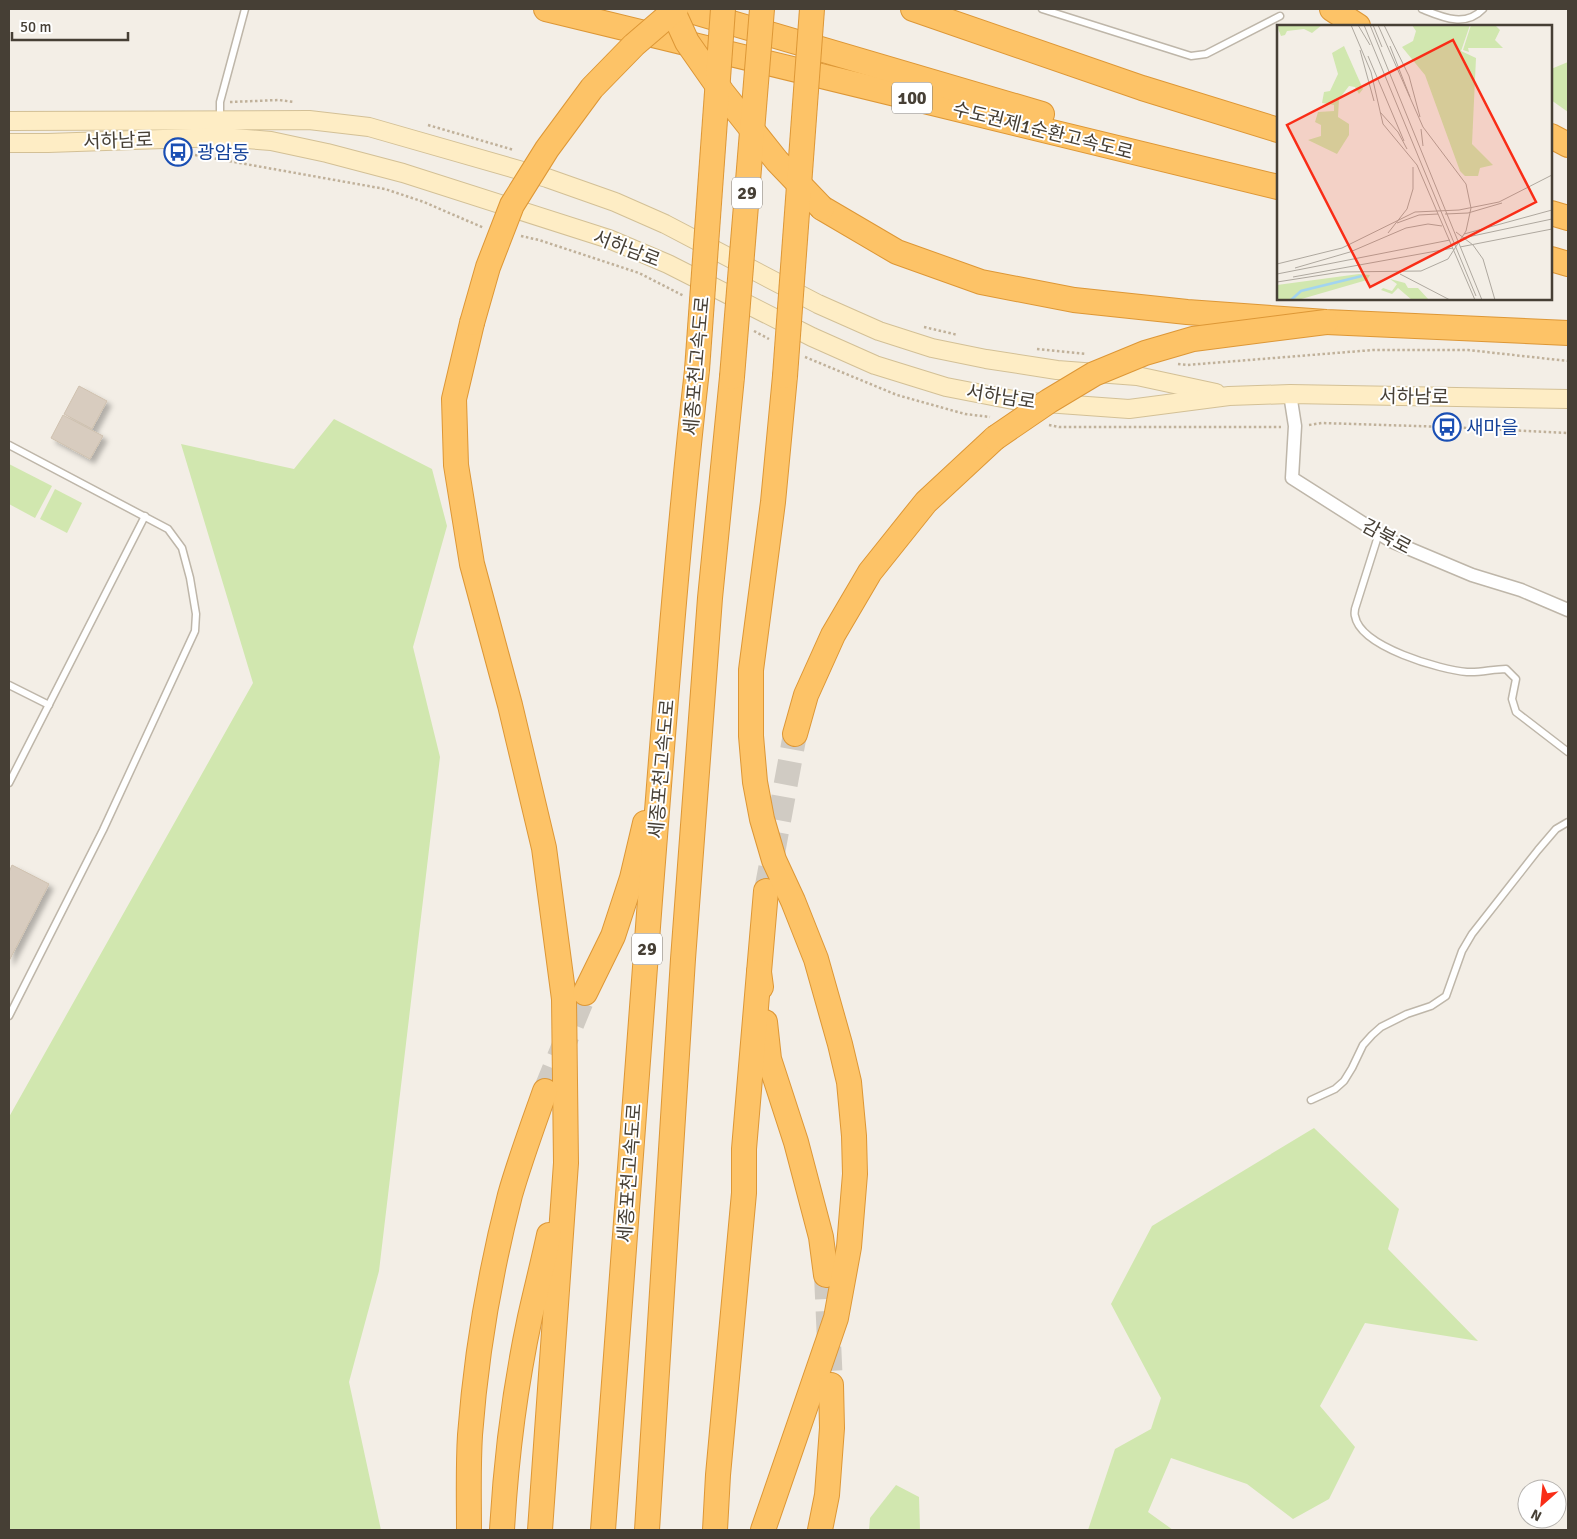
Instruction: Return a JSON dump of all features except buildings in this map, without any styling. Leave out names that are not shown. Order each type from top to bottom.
[{"type":"highway","name":"수도권제1순환고속도로","points":[[546,9],[1277,187]]},
{"type":"highway","points":[[672,9],[687,42],[722,92],[777,161],[822,208],[897,252],[981,282],[1074,300],[1187,312],[1326,322],[1568,333]]},
{"type":"highway","points":[[540,1530],[566,1163],[564,999],[544,848],[510,705],[472,564],[456,465],[454,398],[488,267],[512,205],[547,150],[592,88],[634,45],[676,9]]},
{"type":"highway","name":"수도권제1순환고속도로","points":[[684,9],[1277,183]]},
{"type":"highway","name":"세종포천고속도로","points":[[603,1530],[662,746],[686,467],[697,370],[723,9]]},
{"type":"highway","name":"세종포천고속도로","points":[[647,1530],[708,618],[732,377],[762,9]]},
{"type":"highway","points":[[763,1530],[836,1318],[849,1247],[855,1174],[849,1082],[840,1044],[816,959],[774,860],[762,819],[755,782],[751,736],[751,670],[773,502],[785,376],[812,9]]},
{"type":"highway","points":[[913,9],[1142,88],[1277,130]]},
{"type":"highway","points":[[1332,9],[1356,25]]},
{"type":"highway","points":[[1552,137],[1568,145]]},
{"type":"highway","points":[[1552,213],[1568,218]]},
{"type":"highway","points":[[1552,259],[1568,264]]},
{"type":"highway","points":[[795,734],[806,695],[833,635],[870,572],[926,502],[995,438],[1049,401],[1094,374],[1145,353],[1193,338],[1326,322]]},
{"type":"highway","points":[[585,993],[613,936],[632,878],[662,746]]},
{"type":"highway","points":[[715,1530],[718,1475],[744,1193],[744,1149],[766,891]]},
{"type":"highway","points":[[759,972],[769,1059],[796,1142],[822,1237],[826,1275]]},
{"type":"highway","points":[[469,1530],[470,1435],[484,1323],[496,1255],[510,1195],[545,1091]]},
{"type":"highway","points":[[502,1530],[504,1493],[518,1385],[530,1319],[566,1163]]},
{"type":"highway","points":[[589,1530],[617,1327]]},
{"type":"highway","points":[[820,1530],[827,1495],[832,1428],[831,1385]]},
{"type":"main road","name":"서하남로","points":[[9,143],[220,129],[309,120],[369,127],[547,178],[615,202],[665,224],[818,304],[879,331],[932,348],[1056,370],[1137,376],[1229,396]]},
{"type":"main road","name":"서하남로","points":[[9,121],[220,129],[336,155],[403,173],[608,239],[668,264],[812,338],[874,365],[946,387],[1018,401],[1130,409],[1229,396],[1290,394],[1568,399]]},
{"type":"street","name":"감북로","points":[[1290,394],[1295,426],[1292,478],[1391,541],[1472,575],[1521,590],[1568,610]]},
{"type":"lane","points":[[220,129],[220,102],[245,9]]},
{"type":"lane","points":[[1042,9],[1191,56],[1206,54],[1280,16]]},
{"type":"lane","points":[[1422,9],[1445,18],[1462,20],[1477,15],[1483,9]]},
{"type":"lane","points":[[9,445],[168,529],[182,548],[190,578],[196,614],[196,631],[103,830],[9,1016]]},
{"type":"lane","points":[[9,783],[145,516]]},
{"type":"lane","points":[[1379,533],[1355,609],[1355,617],[1364,633],[1389,650],[1433,664],[1468,672],[1506,669],[1516,679],[1512,699],[1516,712],[1568,752]]},
{"type":"lane","points":[[9,685],[49,705]]},
{"type":"lane","points":[[1311,1100],[1336,1089],[1344,1081],[1363,1045],[1381,1027],[1407,1014],[1431,1006],[1446,996],[1462,951],[1472,934],[1556,829],[1568,822]]},
{"type":"green space","points":[[1568,62],[1568,112],[1552,101],[1552,69]]},
{"type":"green space","points":[[334,419],[432,469],[447,526],[413,647],[440,757],[379,1271],[349,1382],[381,1530],[9,1530],[9,1117],[253,683],[181,444],[294,469]]},
{"type":"green space","points":[[9,464],[52,486],[35,518],[9,504]]},
{"type":"green space","points":[[55,489],[82,503],[67,533],[40,519]]},
{"type":"green space","points":[[1314,1128],[1399,1209],[1388,1249],[1478,1341],[1365,1323],[1320,1406],[1355,1447],[1329,1499],[1293,1519],[1247,1484],[1171,1458],[1148,1512],[1173,1530],[1088,1530],[1115,1449],[1151,1429],[1161,1398],[1111,1304],[1152,1226]]},
{"type":"green space","points":[[896,1485],[919,1497],[920,1530],[869,1530],[870,1518]]},
{"type":"tunnel","points":[[766,891],[795,734]]},
{"type":"tunnel","points":[[545,1091],[585,993]]},
{"type":"tunnel","points":[[826,1275],[831,1385]]},
{"type":"place","name":"광암동","points":[[178,152]]},
{"type":"place","name":"새마을","points":[[1447,427]]}]
